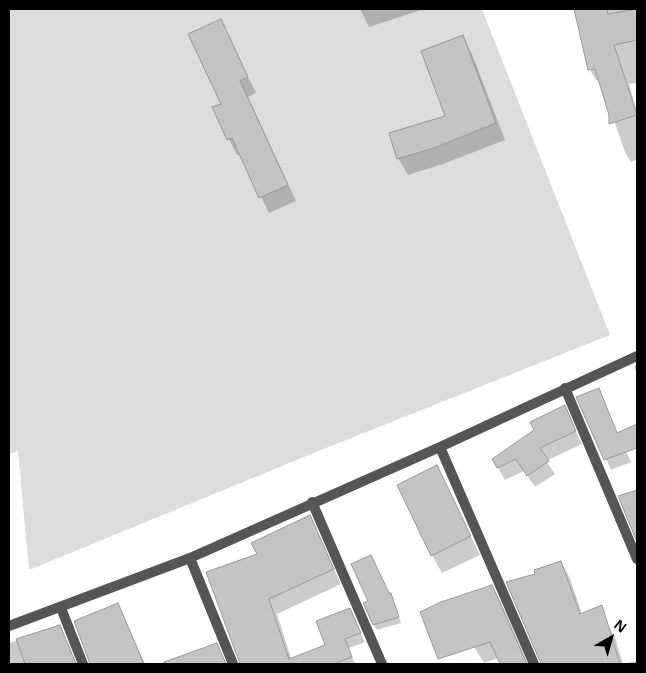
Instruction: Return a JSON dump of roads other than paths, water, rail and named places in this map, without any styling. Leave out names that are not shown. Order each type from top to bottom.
[{"type":"street","points":[[9,626],[190,558],[312,502],[440,447],[637,356]]},
{"type":"street","points":[[565,388],[637,559]]},
{"type":"street","points":[[440,447],[534,664]]},
{"type":"street","points":[[312,502],[382,664]]},
{"type":"street","points":[[190,558],[233,664]]},
{"type":"street","points":[[61,608],[83,664]]}]
